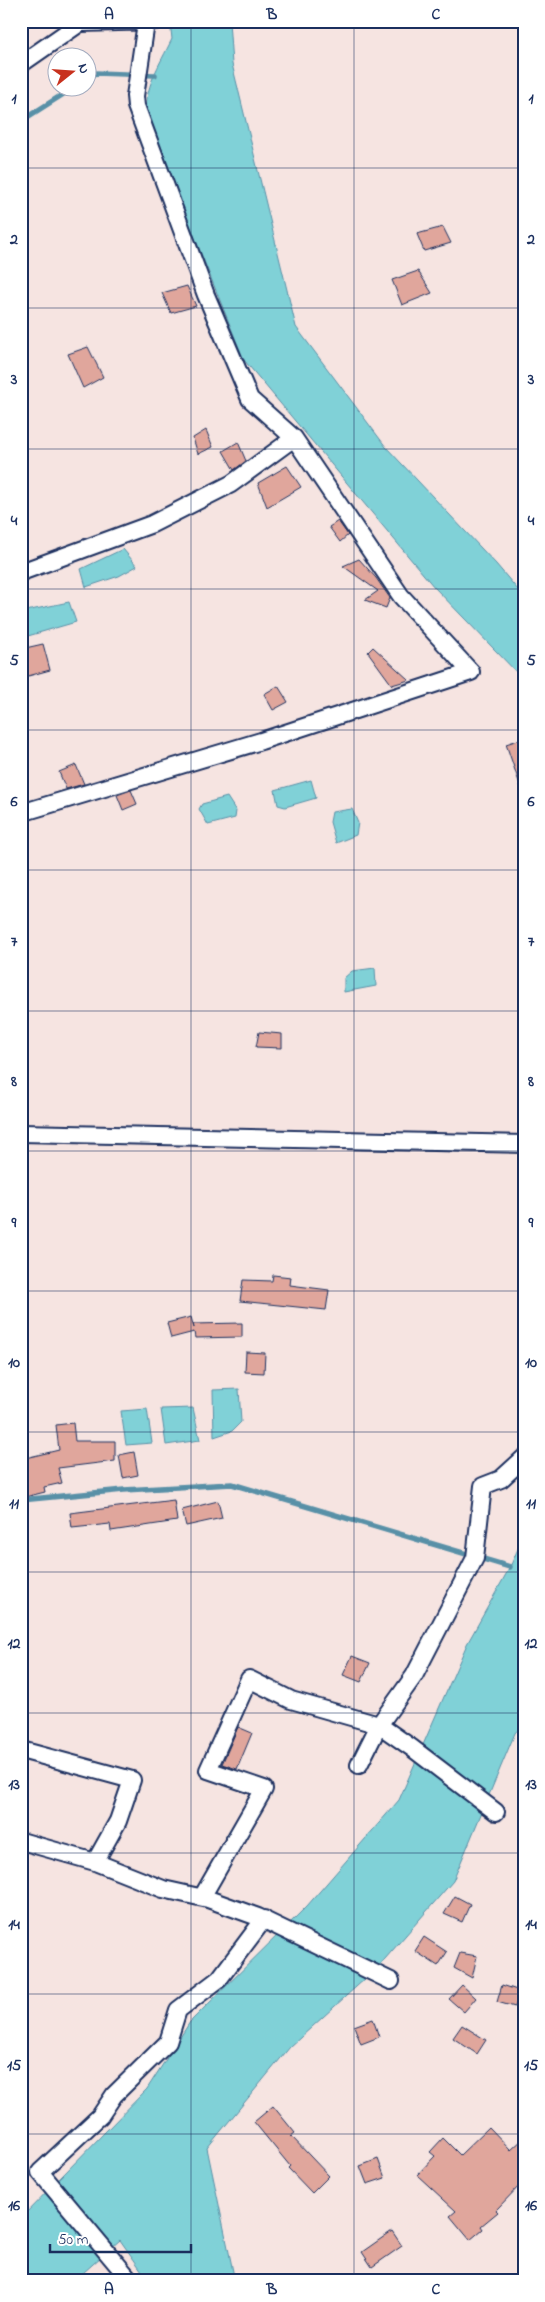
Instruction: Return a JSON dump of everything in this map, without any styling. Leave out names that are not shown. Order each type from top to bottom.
[{"type":"street","points":[[21,64],[80,24],[150,22],[142,41],[135,96],[136,106],[206,295],[250,399],[294,438],[401,596],[471,672],[261,741],[21,813]]},
{"type":"street","points":[[21,572],[152,524],[231,484],[294,438]]},
{"type":"street","points":[[21,1133],[524,1144]]},
{"type":"street","points":[[359,1765],[379,1725],[414,1676],[475,1558],[482,1486],[501,1479],[524,1458]]},
{"type":"street","points":[[202,1897],[264,1789],[208,1770],[249,1679],[291,1700],[379,1725],[493,1809]]},
{"type":"street","points":[[21,1750],[132,1780],[118,1821],[95,1862]]},
{"type":"street","points":[[21,1841],[95,1862],[163,1889],[202,1897],[271,1922],[387,1978]]},
{"type":"street","points":[[131,2281],[40,2172],[100,2116],[114,2095],[168,2042],[178,2010],[219,1979],[271,1922]]},
{"type":"water","points":[[166,21],[229,21],[232,64],[296,327],[386,447],[496,564],[524,597],[524,680],[434,587],[244,360],[146,117],[147,96],[150,86],[172,39],[171,30]]},
{"type":"water","points":[[123,549],[137,566],[119,576],[86,587],[81,569]]},
{"type":"water","points":[[69,602],[76,622],[21,638],[21,612]]},
{"type":"water","points":[[311,780],[316,798],[285,807],[278,805],[275,790]]},
{"type":"water","points":[[227,797],[236,811],[235,818],[208,825],[199,809],[202,804]]},
{"type":"water","points":[[352,809],[358,823],[356,835],[336,843],[330,822],[332,812]]},
{"type":"water","points":[[375,968],[376,986],[344,992],[344,978],[352,971]]},
{"type":"water","points":[[239,1389],[241,1422],[232,1431],[214,1437],[213,1390]]},
{"type":"water","points":[[193,1408],[200,1440],[166,1445],[161,1409]]},
{"type":"water","points":[[147,1409],[152,1443],[126,1445],[121,1411]]},
{"type":"water","points":[[524,1535],[524,1723],[515,1733],[453,1881],[378,1967],[290,2047],[207,2148],[235,2281],[149,2281],[120,2240],[74,2281],[21,2281],[21,2218],[147,2089],[190,2022],[307,1906],[399,1800],[467,1644],[510,1567]]},
{"type":"building","points":[[443,227],[451,243],[424,251],[417,234]]},
{"type":"building","points":[[418,271],[432,293],[402,305],[392,280]]},
{"type":"building","points":[[187,286],[196,306],[171,313],[162,293]]},
{"type":"building","points":[[88,347],[103,377],[83,388],[68,354]]},
{"type":"building","points":[[206,430],[213,447],[198,454],[193,438]]},
{"type":"building","points":[[238,442],[246,461],[234,470],[223,451]]},
{"type":"building","points":[[287,466],[301,487],[267,507],[258,483]]},
{"type":"building","points":[[338,521],[348,535],[340,542],[329,527]]},
{"type":"building","points":[[359,559],[390,598],[386,608],[365,600],[378,591],[343,566]]},
{"type":"building","points":[[43,644],[50,670],[21,678],[21,649]]},
{"type":"building","points":[[373,647],[409,680],[392,685],[368,652]]},
{"type":"building","points":[[278,686],[288,702],[273,710],[264,694]]},
{"type":"building","points":[[524,738],[524,788],[521,788],[506,744]]},
{"type":"building","points":[[76,765],[84,784],[66,789],[59,772]]},
{"type":"building","points":[[131,790],[137,804],[123,810],[117,795]]},
{"type":"building","points":[[259,1032],[282,1034],[282,1048],[256,1047]]},
{"type":"building","points":[[273,1275],[291,1277],[290,1285],[329,1290],[326,1310],[240,1301],[243,1280],[272,1281]]},
{"type":"building","points":[[191,1317],[194,1328],[193,1324],[242,1323],[242,1337],[195,1338],[194,1332],[171,1338],[167,1323]]},
{"type":"building","points":[[246,1352],[265,1353],[264,1373],[245,1372]]},
{"type":"building","points":[[73,1423],[75,1441],[115,1441],[115,1461],[58,1468],[62,1483],[44,1487],[45,1492],[21,1498],[21,1459],[59,1450],[56,1425]]},
{"type":"building","points":[[134,1452],[138,1475],[123,1478],[119,1455]]},
{"type":"building","points":[[174,1500],[177,1521],[111,1531],[110,1524],[72,1528],[70,1513]]},
{"type":"building","points":[[218,1501],[222,1518],[186,1526],[182,1510]]},
{"type":"building","points":[[352,1656],[370,1663],[361,1682],[343,1675]]},
{"type":"building","points":[[238,1727],[252,1733],[237,1769],[222,1764]]},
{"type":"building","points":[[455,1896],[470,1904],[462,1922],[444,1914]]},
{"type":"building","points":[[424,1937],[447,1952],[438,1966],[415,1951]]},
{"type":"building","points":[[460,1953],[477,1956],[472,1978],[454,1968]]},
{"type":"building","points":[[462,1985],[476,1998],[464,2012],[449,1999]]},
{"type":"building","points":[[502,1985],[520,1991],[515,2007],[497,2002]]},
{"type":"building","points":[[373,2019],[379,2037],[361,2044],[354,2026]]},
{"type":"building","points":[[462,2025],[486,2040],[477,2054],[453,2038]]},
{"type":"building","points":[[273,2106],[295,2133],[291,2136],[329,2176],[312,2193],[288,2168],[290,2166],[254,2122]]},
{"type":"building","points":[[489,2127],[511,2150],[524,2138],[524,2181],[496,2210],[498,2212],[481,2226],[483,2229],[470,2240],[450,2216],[456,2211],[417,2175],[435,2156],[430,2152],[443,2138],[460,2155]]},
{"type":"building","points":[[378,2159],[385,2178],[367,2184],[360,2166]]},
{"type":"building","points":[[392,2231],[402,2246],[372,2267],[362,2252]]},
{"type":"waterway","points":[[98,73],[155,75]]},
{"type":"waterway","points":[[21,121],[57,98]]},
{"type":"waterway","points":[[21,1500],[124,1490],[232,1484],[510,1567]]}]
